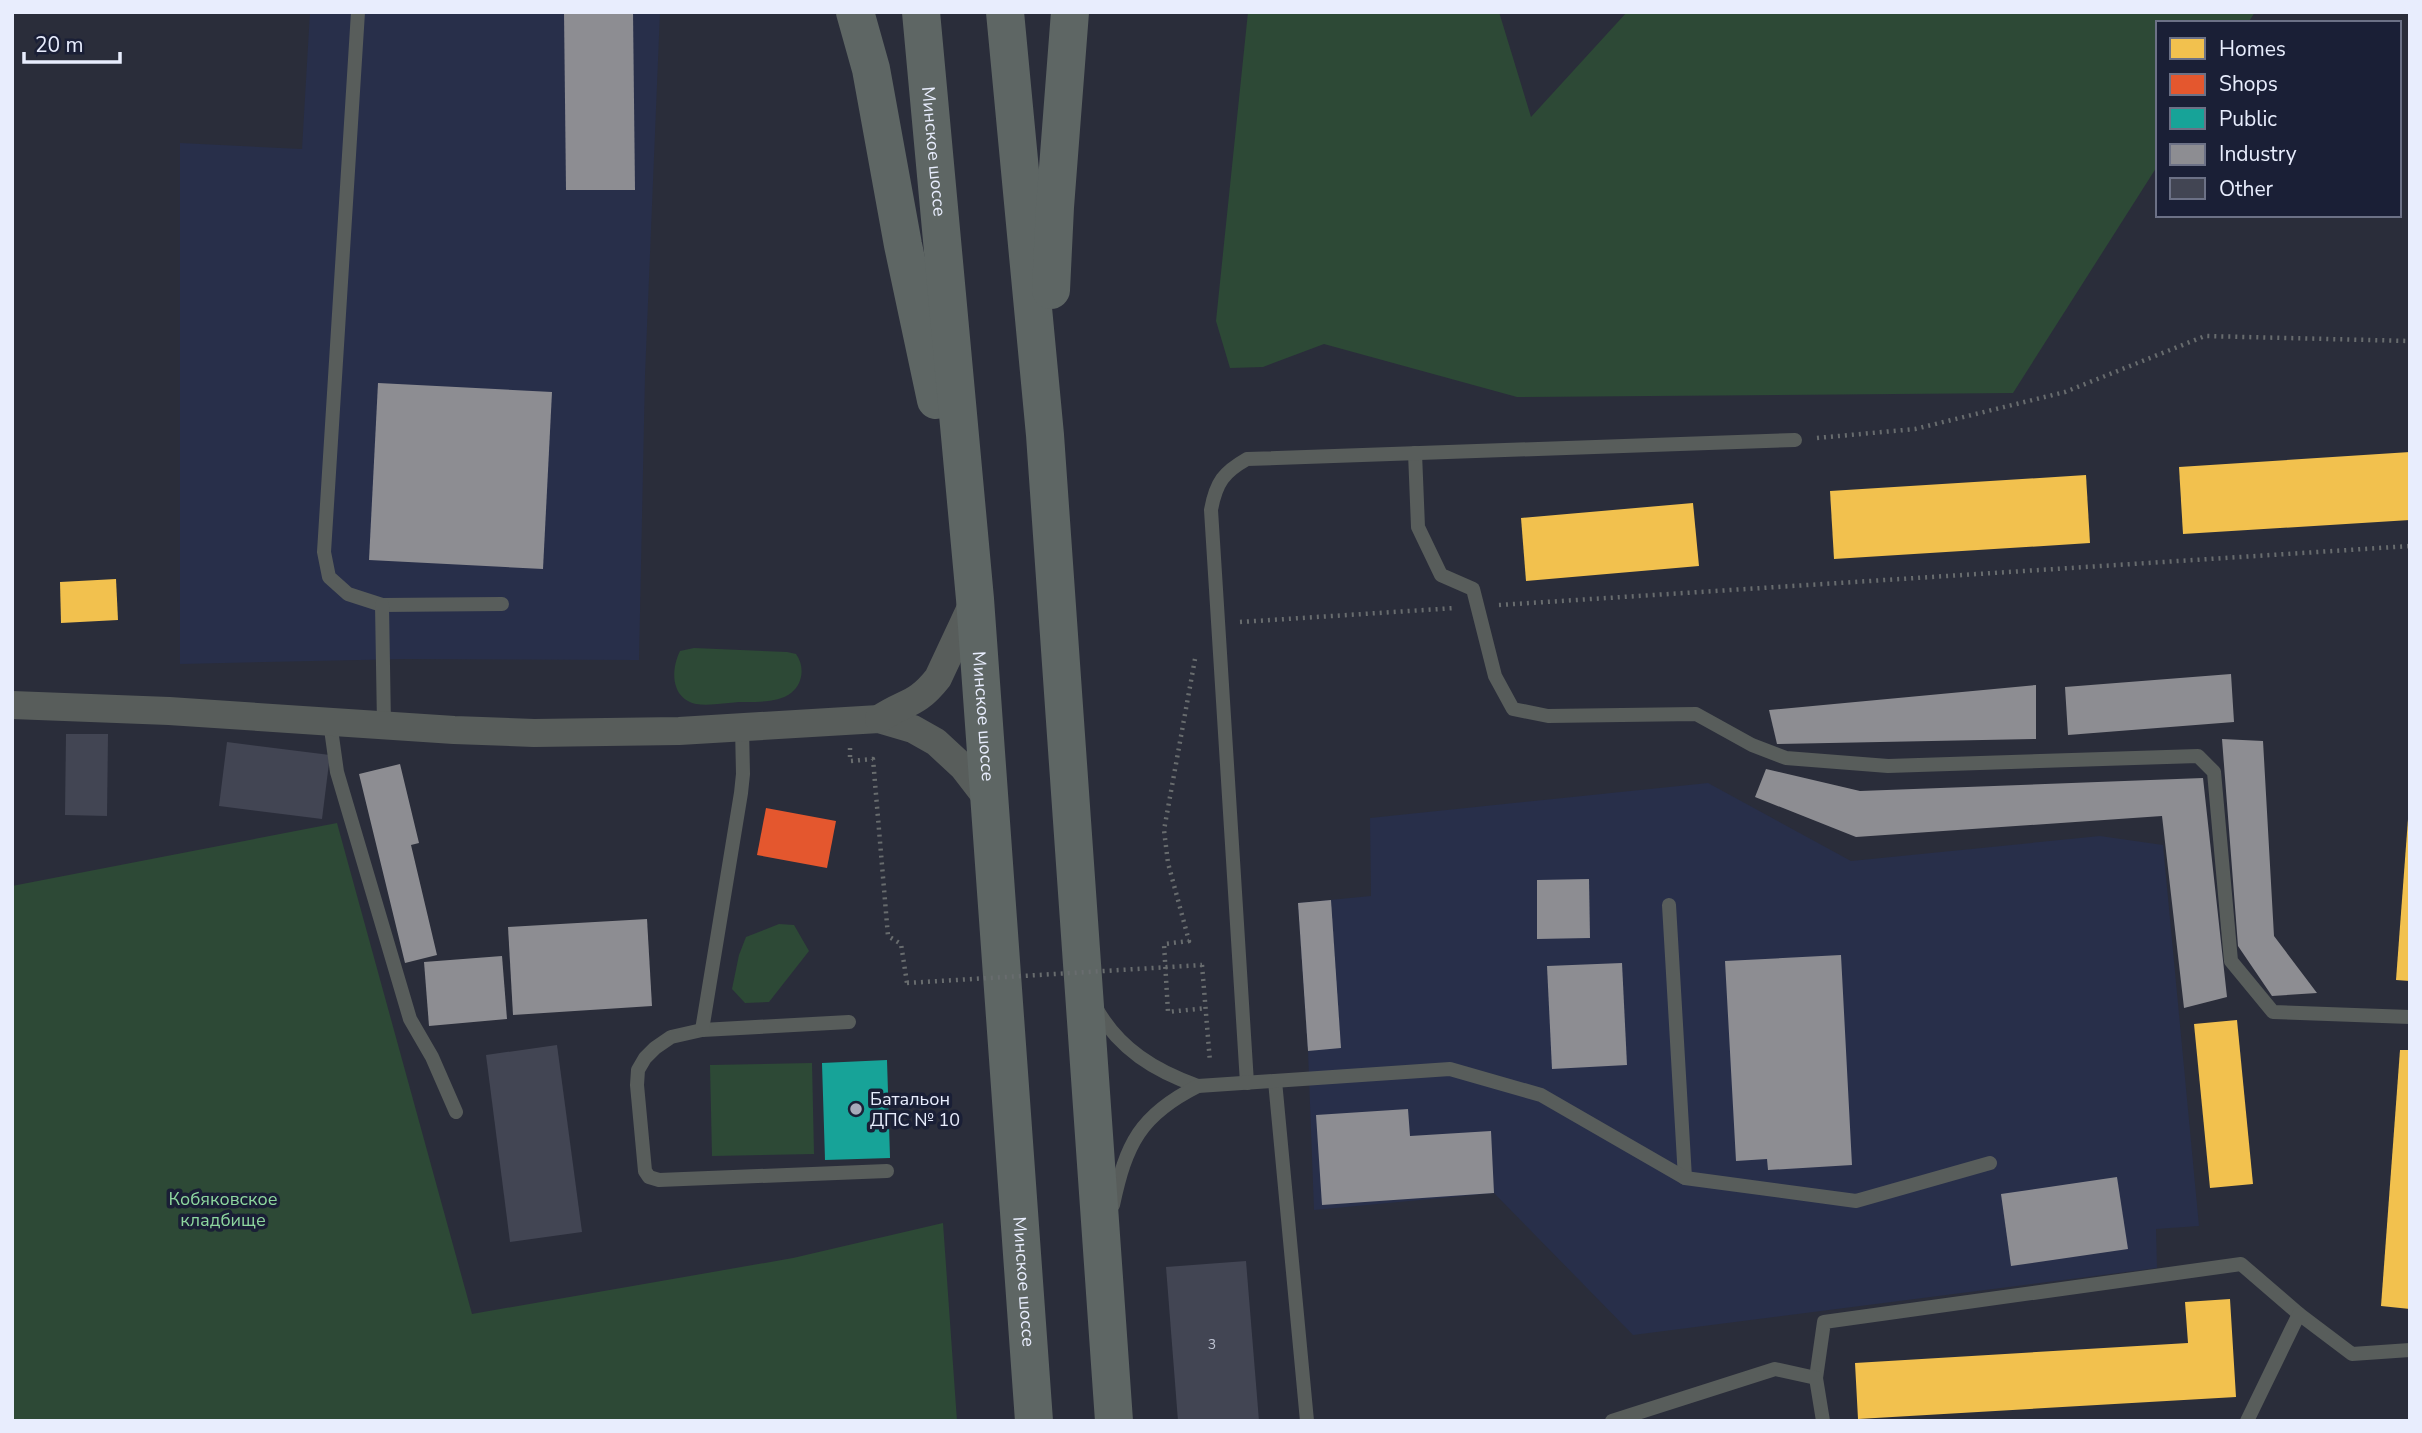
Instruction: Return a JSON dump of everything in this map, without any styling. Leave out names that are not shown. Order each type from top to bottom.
[{"type":"highway","points":[[855,12],[871,69],[903,245],[974,585]]},
{"type":"highway","name":"Минское шоссе","points":[[921,12],[974,585],[1034,1421]]},
{"type":"highway","points":[[1005,12],[1045,435],[1114,1421]]},
{"type":"highway","points":[[1045,435],[1055,207],[1070,12]]},
{"type":"street","points":[[879,719],[915,701],[938,678],[974,585]]},
{"type":"street","points":[[12,705],[534,733],[656,731],[879,719],[913,729],[936,742],[963,767],[990,802]]},
{"type":"lane","points":[[358,12],[324,552],[329,577],[348,594],[382,605],[502,604]]},
{"type":"lane","points":[[1247,1083],[1211,510],[1214,490],[1228,470],[1247,459],[1795,440]]},
{"type":"lane","points":[[1415,453],[1418,527],[1441,575],[1473,589],[1495,676],[1513,709],[1548,716],[1696,714],[1752,745],[1786,758],[1888,766],[2198,756],[2214,772],[2231,961],[2273,1012],[2410,1017]]},
{"type":"lane","points":[[382,605],[384,725]]},
{"type":"lane","points":[[330,722],[337,772],[410,1019],[432,1057],[456,1112]]},
{"type":"lane","points":[[702,1030],[741,793],[742,727]]},
{"type":"lane","points":[[1669,905],[1685,1178]]},
{"type":"lane","points":[[1084,985],[1105,1022],[1136,1054],[1158,1071],[1204,1086]]},
{"type":"lane","points":[[849,1022],[702,1030],[671,1037],[645,1058],[638,1070],[645,1171],[649,1177],[659,1180],[887,1171]]},
{"type":"lane","points":[[1105,1290],[1111,1215],[1129,1150],[1140,1130],[1164,1105],[1204,1086],[1450,1069],[1541,1096],[1685,1178],[1856,1201],[1990,1163]]},
{"type":"lane","points":[[1275,1081],[1307,1421]]},
{"type":"lane","points":[[1823,1421],[1816,1378],[1824,1322],[2241,1264],[2299,1314],[2352,1354],[2410,1350]]},
{"type":"lane","points":[[2247,1421],[2299,1314]]},
{"type":"lane","points":[[1612,1421],[1775,1369],[1816,1378]]},
{"type":"path","points":[[1795,440],[1915,429],[2052,395],[2206,336],[2410,341]]},
{"type":"path","points":[[1232,622],[2410,546]]},
{"type":"path","points":[[1197,652],[1164,830],[1168,863],[1189,941],[1164,944],[1168,1012],[1206,1008]]},
{"type":"path","points":[[849,737],[850,761],[873,759],[888,936],[901,944],[907,983],[1202,965],[1206,1008],[1204,1086]]},
{"type":"shaded area","points":[[310,12],[660,12],[645,375],[639,660],[406,659],[180,664],[180,143],[302,149]]},
{"type":"shaded area","points":[[1708,783],[1851,861],[2100,836],[2163,845],[2199,1226],[2156,1229],[2157,1268],[1633,1335],[1494,1193],[1314,1210],[1308,1051],[1298,903],[1371,896],[1370,818]]},
{"type":"green space","points":[[1248,12],[1499,12],[1531,117],[1627,12],[2255,12],[2249,21],[2156,21],[2156,168],[2013,393],[1517,397],[1324,344],[1263,367],[1230,368],[1216,321]]},
{"type":"green space","points":[[694,648],[796,654],[802,669],[800,680],[791,693],[773,700],[696,704],[681,696],[674,674],[680,651]]},
{"type":"green space","name":"Кобяковское кладбище","points":[[337,823],[472,1314],[793,1258],[943,1223],[957,1421],[12,1421],[12,886]]},
{"type":"green space","points":[[779,924],[794,925],[809,951],[769,1002],[745,1003],[732,989],[746,937]]},
{"type":"green space","points":[[812,1063],[814,1154],[712,1156],[710,1065]]},
{"type":"building: Homes","points":[[2410,452],[2410,520],[2183,534],[2179,467]]},
{"type":"building: Homes","points":[[2086,475],[2090,543],[1834,559],[1830,491]]},
{"type":"building: Homes","points":[[1693,503],[1699,566],[1526,581],[1521,518]]},
{"type":"building: Homes","points":[[116,579],[118,620],[61,623],[60,582]]},
{"type":"building: Homes","points":[[2410,819],[2410,981],[2396,980]]},
{"type":"building: Homes","points":[[2237,1020],[2253,1184],[2210,1188],[2194,1024]]},
{"type":"building: Homes","points":[[2400,1050],[2410,1050],[2410,1309],[2381,1306]]},
{"type":"building: Homes","points":[[2230,1299],[2236,1397],[1858,1419],[1855,1363],[2188,1343],[2185,1302]]},
{"type":"building: Shops","points":[[766,808],[836,821],[827,868],[757,855]]},
{"type":"building: Public","points":[[887,1060],[890,1158],[825,1160],[822,1063]]},
{"type":"building: Industry","points":[[564,12],[633,12],[635,190],[566,190]]},
{"type":"building: Industry","points":[[378,383],[552,392],[543,569],[369,560]]},
{"type":"building: Industry","points":[[2231,674],[2234,722],[2068,735],[2065,687]]},
{"type":"building: Industry","points":[[2036,685],[2036,739],[1777,744],[1769,710]]},
{"type":"building: Industry","points":[[2222,739],[2263,741],[2274,936],[2317,993],[2272,996],[2238,946]]},
{"type":"building: Industry","points":[[400,764],[419,843],[411,845],[437,955],[405,963],[359,774]]},
{"type":"building: Industry","points":[[1766,769],[1860,791],[2203,778],[2227,997],[2184,1008],[2162,816],[1856,837],[1755,797]]},
{"type":"building: Industry","points":[[1589,879],[1590,938],[1537,939],[1537,880]]},
{"type":"building: Industry","points":[[1331,900],[1341,1048],[1308,1051],[1298,903]]},
{"type":"building: Industry","points":[[647,919],[652,1006],[513,1015],[508,927]]},
{"type":"building: Industry","points":[[1841,955],[1852,1165],[1768,1170],[1767,1159],[1736,1161],[1725,961]]},
{"type":"building: Industry","points":[[502,956],[507,1019],[429,1026],[424,962]]},
{"type":"building: Industry","points":[[1622,963],[1627,1065],[1552,1069],[1547,966]]},
{"type":"building: Industry","points":[[1408,1109],[1410,1136],[1491,1131],[1494,1193],[1322,1205],[1316,1115]]},
{"type":"building: Industry","points":[[2117,1177],[2128,1249],[2011,1266],[2001,1194]]},
{"type":"building: Other","points":[[66,734],[108,734],[107,816],[65,815]]},
{"type":"building: Other","points":[[227,742],[330,755],[322,819],[219,806]]},
{"type":"building: Other","points":[[557,1045],[582,1232],[510,1242],[486,1055]]},
{"type":"building: Other","points":[[1246,1261],[1259,1421],[1178,1421],[1166,1267]]},
{"type":"place","name":"Батальон ДПС № 10","points":[[856,1109]]}]
